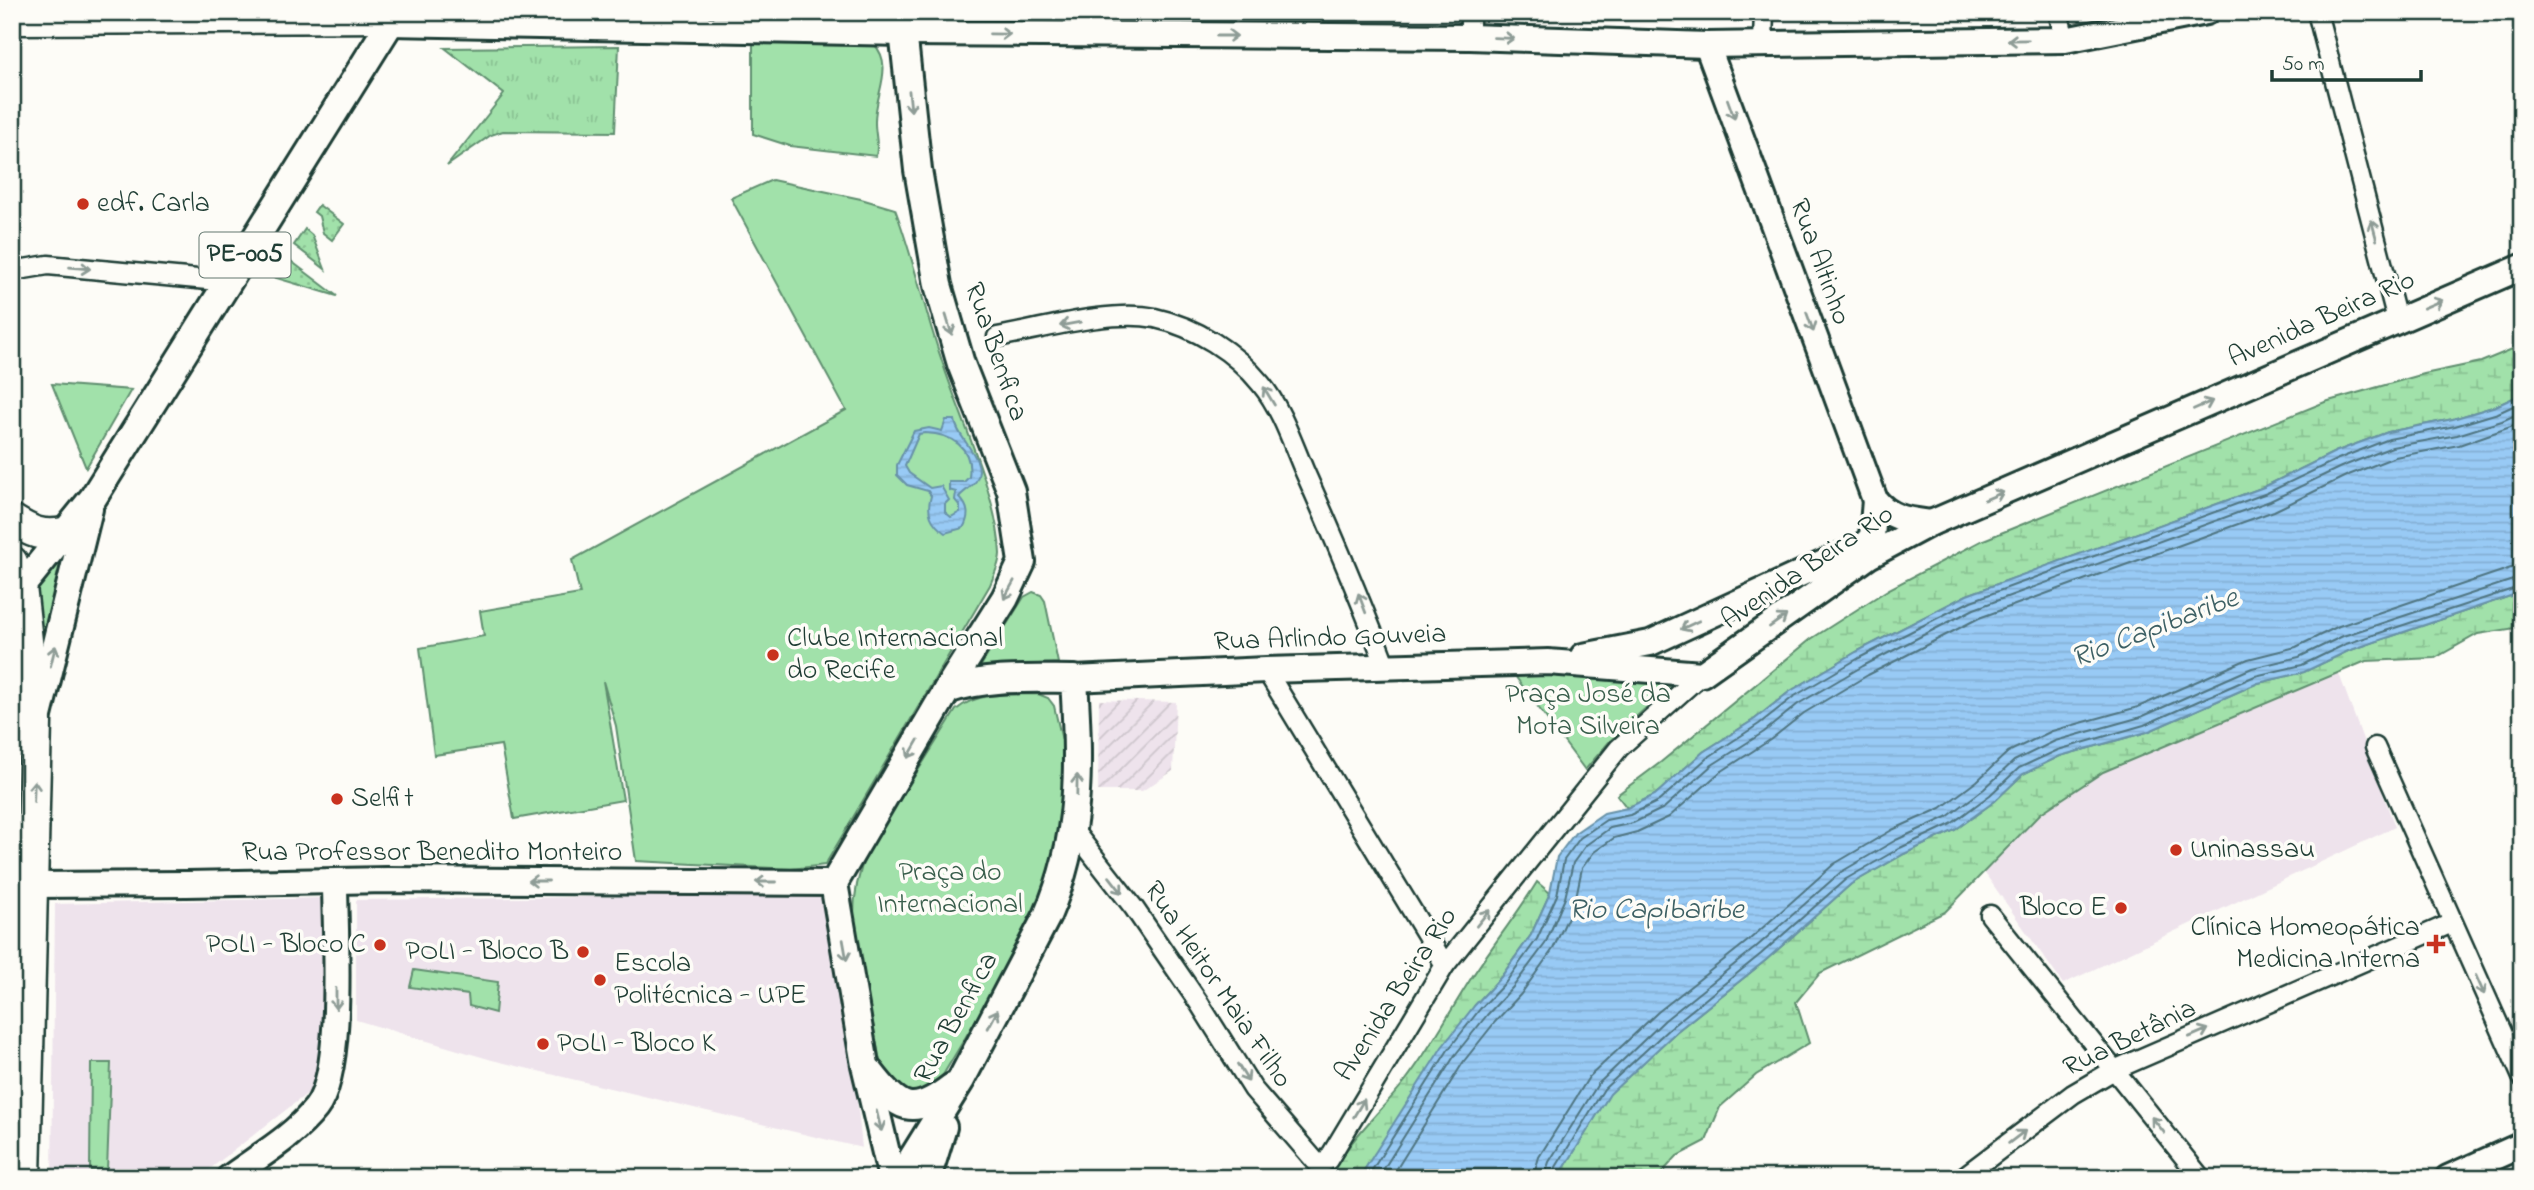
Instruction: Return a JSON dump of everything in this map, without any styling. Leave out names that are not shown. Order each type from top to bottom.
[{"type":"highway","points":[[12,520],[36,534],[48,536],[64,533]]},
{"type":"highway","points":[[15,579],[36,722],[25,1178]]},
{"type":"main road","points":[[394,18],[903,23],[1707,45],[1763,42],[2065,40],[2206,12]]},
{"type":"main road","name":"PE-005","points":[[15,579],[64,533],[93,498],[394,18]]},
{"type":"main road","name":"Rua Benfica","points":[[892,1178],[865,1065],[834,883],[947,690],[1005,598],[1022,562],[1011,491],[961,364],[938,285],[918,170],[903,23]]},
{"type":"main road","name":"Rua Altinho","points":[[1707,45],[1875,500]]},
{"type":"main road","name":"Avenida Beira Rio","points":[[1702,674],[1868,556],[1931,523],[2522,267]]},
{"type":"main road","name":"PE-005","points":[[36,722],[93,498]]},
{"type":"main road","points":[[1875,500],[1885,511],[1898,519],[1931,523]]},
{"type":"main road","name":"Rua Arlindo Gouveia","points":[[1548,662],[1650,643],[1864,544],[1872,537],[1875,500]]},
{"type":"main road","name":"Rua Arlindo Gouveia","points":[[1074,679],[1266,670],[1548,662],[1702,674]]},
{"type":"main road","points":[[1076,717],[1083,701],[1097,686],[1115,677]]},
{"type":"main road","points":[[947,690],[964,684],[1017,678],[1074,679]]},
{"type":"main road","name":"Rua Benfica","points":[[900,1178],[961,1080],[1056,897],[1074,831],[1077,798],[1074,679]]},
{"type":"main road","name":"Rua Professor Benedito Monteiro","points":[[31,885],[421,880],[834,883]]},
{"type":"main road","points":[[229,1178],[290,1135],[318,1106],[324,1093],[331,1072],[336,1024],[335,881]]},
{"type":"main road","points":[[865,1065],[888,1094],[910,1107],[933,1102],[961,1080]]},
{"type":"main road","points":[[929,1178],[939,1138],[961,1080]]},
{"type":"main road","points":[[2448,1178],[2522,1145]]},
{"type":"street","points":[[1470,37],[1471,12]]},
{"type":"street","points":[[1763,42],[1764,12]]},
{"type":"street","points":[[2058,12],[2065,40]]},
{"type":"street","points":[[2317,12],[2397,320]]},
{"type":"street","points":[[12,25],[394,18]]},
{"type":"street","points":[[12,271],[48,265],[229,282]]},
{"type":"street","points":[[997,337],[1120,315],[1153,318],[1178,325],[1206,337],[1228,352],[1262,385],[1278,412],[1355,586],[1387,667]]},
{"type":"street","points":[[1266,670],[1445,965]]},
{"type":"street","name":"Avenida Beira Rio","points":[[1321,1164],[1328,1160],[1445,965],[1619,748],[1702,674]]},
{"type":"street","points":[[2375,747],[2522,1077]]},
{"type":"street","name":"Rua Heitor Maia Filho","points":[[1074,831],[1142,919],[1253,1088],[1316,1163],[1321,1164]]},
{"type":"street","points":[[1990,915],[2201,1178]]},
{"type":"street","name":"Rua Betânia","points":[[1962,1178],[2073,1094],[2114,1070],[2452,923]]},
{"type":"shaded area","name":"Uninassau","points":[[2338,671],[2395,827],[2063,984],[1984,872],[2041,813],[2103,772]]},
{"type":"shaded area","points":[[1099,700],[1176,702],[1173,771],[1142,791],[1098,791]]},
{"type":"shaded area","name":"Escola Politécnica - UPE","points":[[820,894],[855,1081],[862,1148],[492,1060],[356,1020],[356,900]]},
{"type":"shaded area","points":[[321,898],[324,1070],[313,1089],[198,1178],[52,1178],[55,904]]},
{"type":"green space","points":[[753,42],[873,43],[883,61],[876,112],[876,156],[790,146],[753,134]]},
{"type":"green space","points":[[619,46],[615,132],[503,131],[491,135],[447,166],[504,94],[445,48]]},
{"type":"green space","name":"Clube Internacional do Recife","points":[[772,180],[895,209],[941,358],[985,482],[998,531],[999,561],[990,585],[825,865],[791,869],[636,861],[616,726],[603,681],[623,800],[514,819],[501,745],[434,755],[420,648],[484,636],[480,611],[580,594],[572,560],[846,410],[731,198]]},
{"type":"green space","points":[[319,205],[344,224],[332,240],[323,233],[319,216],[314,212]]},
{"type":"green space","points":[[305,229],[312,235],[325,269],[294,245]]},
{"type":"green space","points":[[283,255],[337,296],[273,277],[271,272]]},
{"type":"green space","points":[[2522,345],[2522,394],[2496,406],[2453,419],[2388,432],[2335,452],[2264,487],[1967,595],[1856,652],[1789,692],[1755,719],[1703,752],[1655,795],[1627,808],[1617,795],[1811,639],[1889,589],[1981,541],[2325,402],[2424,374],[2481,362]]},
{"type":"green space","points":[[52,384],[131,390],[86,468]]},
{"type":"green space","points":[[74,526],[45,658],[32,592]]},
{"type":"green space","points":[[1033,592],[1041,595],[1045,601],[1058,663],[980,667],[1024,597]]},
{"type":"green space","points":[[2522,592],[2522,627],[2478,634],[2435,658],[2366,661],[2103,772],[2041,813],[1945,912],[1820,973],[1796,1002],[1809,1043],[1756,1075],[1720,1107],[1706,1141],[1677,1156],[1657,1178],[1558,1178],[1610,1093],[1676,1032],[1766,960],[1851,884],[1904,854],[1955,830],[1995,801],[2023,774],[2060,756],[2147,732],[2258,683],[2304,672],[2348,651]]},
{"type":"green space","name":"Praça José da Mota Silveira","points":[[1581,674],[1673,683],[1610,741],[1585,770],[1515,676]]},
{"type":"green space","name":"Praça do Internacional","points":[[1038,694],[1048,698],[1054,706],[1067,771],[1057,865],[1017,951],[937,1085],[916,1099],[883,1077],[854,923],[855,896],[861,870],[867,852],[956,710],[984,697]]},
{"type":"green space","points":[[1537,882],[1550,893],[1531,935],[1501,977],[1475,1005],[1359,1178],[1330,1178],[1345,1151],[1415,1068],[1478,968]]},
{"type":"green space","points":[[414,970],[498,982],[495,1013],[469,1006],[468,995],[410,987]]},
{"type":"green space","points":[[91,1063],[111,1063],[107,1170],[90,1170]]},
{"type":"water","name":"Rio Capibaribe","points":[[2522,394],[2522,592],[2348,651],[2304,672],[2258,683],[2147,732],[2060,756],[2023,774],[1995,801],[1955,830],[1904,854],[1851,884],[1766,960],[1676,1032],[1610,1094],[1558,1178],[1359,1178],[1442,1047],[1501,977],[1531,935],[1550,893],[1557,857],[1575,833],[1604,813],[1627,808],[1655,795],[1703,752],[1755,719],[1789,692],[1856,652],[1967,595],[2264,487],[2335,452],[2388,432],[2453,419],[2496,406]]},
{"type":"water","points":[[946,420],[955,420],[975,457],[979,473],[976,481],[959,497],[967,512],[963,528],[945,533],[931,517],[931,496],[928,491],[907,485],[897,475],[897,465],[914,431],[929,428],[942,431]],"holes":[[[919,434],[935,434],[959,444],[968,458],[969,477],[964,482],[949,482],[949,490],[956,492],[955,500],[960,506],[960,512],[951,517],[945,512],[945,504],[949,500],[941,486],[930,488],[909,473],[905,466]]]},
{"type":"place","name":"edf. Carla","points":[[83,204]]},
{"type":"place","name":"Clube Internacional do Recife","points":[[773,655]]},
{"type":"place","name":"Selfit","points":[[337,799]]},
{"type":"place","name":"Uninassau","points":[[2176,850]]},
{"type":"place","name":"Bloco E","points":[[2121,908]]},
{"type":"place","name":"Clínica Homeopática Medicina Interna","points":[[2436,944]]},
{"type":"place","name":"POLI - Bloco C","points":[[380,945]]},
{"type":"place","name":"POLI - Bloco B","points":[[583,952]]},
{"type":"place","name":"Escola Politécnica - UPE","points":[[600,980]]},
{"type":"place","name":"POLI - Bloco K","points":[[543,1044]]}]
